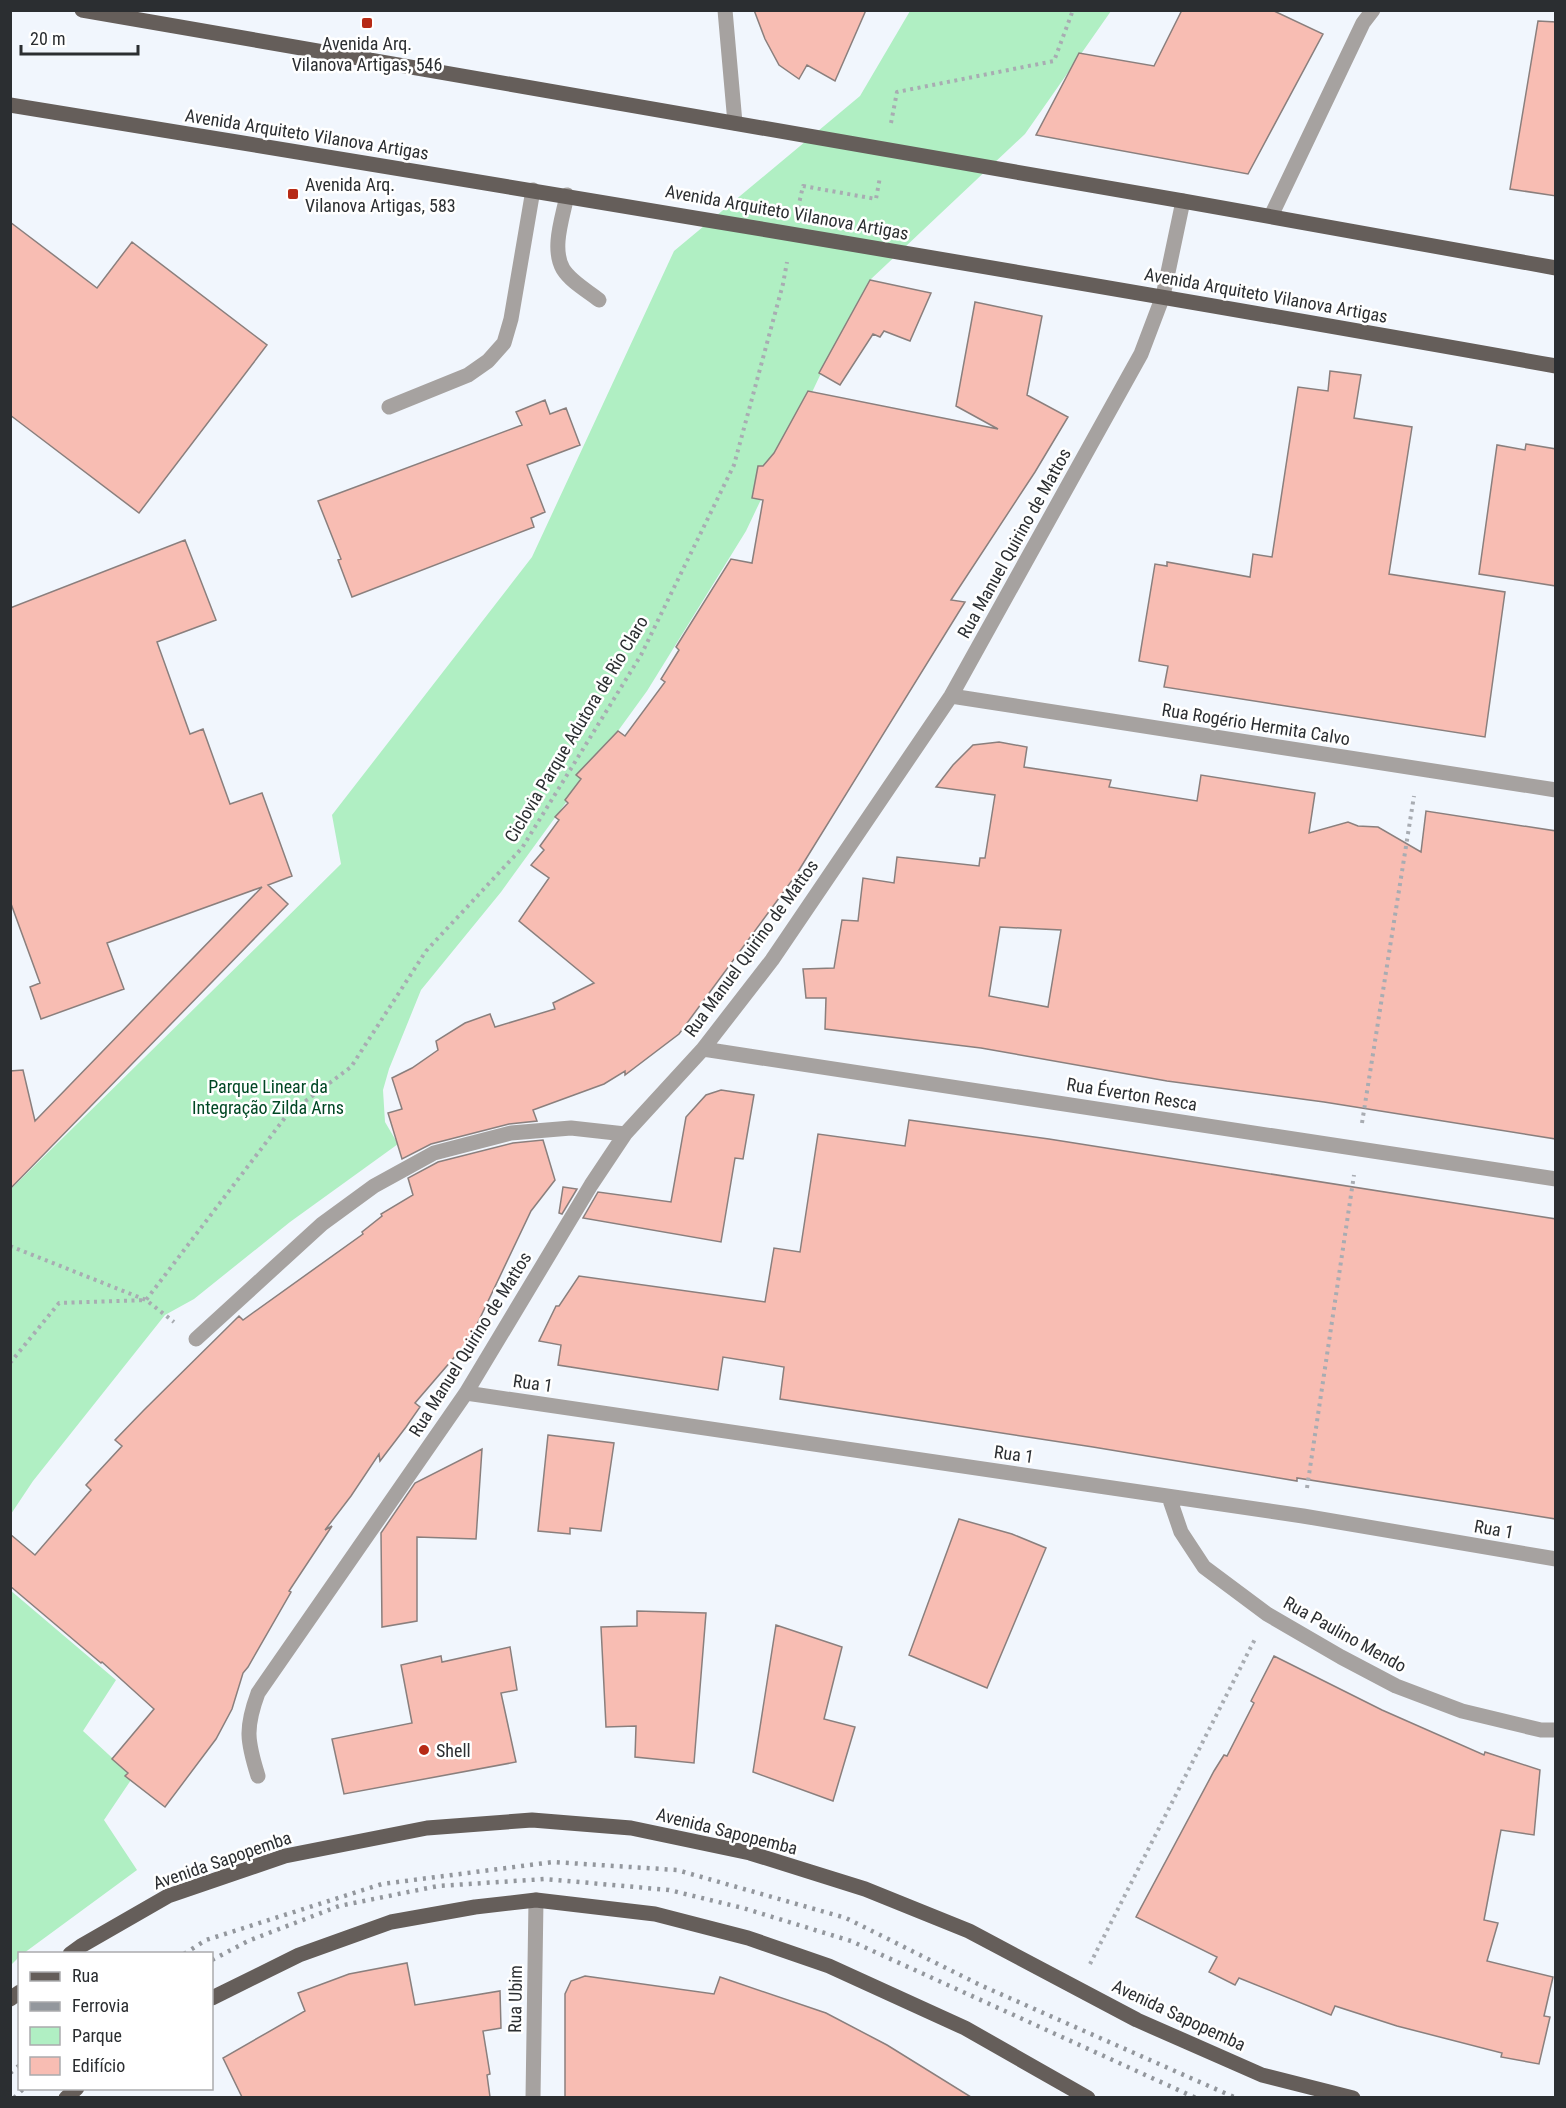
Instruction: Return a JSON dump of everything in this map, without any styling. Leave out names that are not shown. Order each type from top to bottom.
[{"type":"main road","points":[[82,10],[107,12],[1556,268]]},
{"type":"main road","name":"Avenida Arquiteto Vilanova Artigas","points":[[10,105],[533,189],[1163,296],[1556,366]]},
{"type":"main road","name":"Avenida Sapopemba","points":[[72,1952],[168,1896],[285,1856],[427,1828],[532,1820],[631,1828],[750,1853],[865,1889],[969,1931],[1137,2020],[1262,2075],[1353,2097]]},
{"type":"main road","points":[[213,1998],[299,1955],[391,1922],[475,1907],[536,1900],[655,1914],[748,1938],[829,1966],[965,2028],[1088,2097]]},
{"type":"street","points":[[725,10],[735,123]]},
{"type":"street","points":[[1271,216],[1363,23],[1373,10]]},
{"type":"street","points":[[389,407],[468,375],[488,361],[504,344],[511,319],[533,189]]},
{"type":"street","points":[[567,195],[557,251],[563,269],[574,281],[599,300]]},
{"type":"street","name":"Rua Manuel Quirino de Mattos","points":[[258,1776],[248,1734],[250,1715],[258,1693],[466,1393],[591,1185],[625,1134],[703,1049],[772,960],[951,696],[1141,354],[1163,296],[1183,201]]},
{"type":"street","name":"Rua Rogério Hermita Calvo","points":[[951,696],[1556,790]]},
{"type":"street","name":"Rua Éverton Resca","points":[[703,1049],[1556,1179]]},
{"type":"street","points":[[196,1339],[322,1224],[374,1186],[434,1153],[511,1133],[571,1128],[625,1134]]},
{"type":"street","name":"Rua 1","points":[[466,1393],[1303,1516],[1556,1559]]},
{"type":"street","name":"Rua Paulino Mendo","points":[[1169,1497],[1181,1532],[1204,1567],[1268,1614],[1341,1658],[1396,1686],[1462,1711],[1541,1730],[1556,1730]]},
{"type":"street","name":"Rua Ubim","points":[[533,2097],[536,1900]]},
{"type":"path","name":"Ciclovia Parque Adutora de Rio Claro","points":[[146,1300],[288,1115],[351,1067],[426,951],[522,848],[641,655],[734,465],[783,284],[802,186],[876,199],[897,92],[1054,61],[1072,10]]},
{"type":"path","points":[[10,1246],[146,1300],[196,1339]]},
{"type":"path","points":[[10,1363],[59,1303],[146,1300]]},
{"type":"path","points":[[1078,1987],[1268,1614]]},
{"type":"green space","name":"Parque Linear da Integração Zilda Arns","points":[[910,11],[1111,11],[1025,134],[870,280],[824,367],[746,531],[647,691],[501,892],[421,990],[389,1069],[383,1090],[385,1122],[398,1144],[290,1222],[194,1299],[165,1315],[33,1481],[11,1514],[11,1189],[341,864],[332,815],[532,557],[674,251],[860,96]]},
{"type":"green space","points":[[10,1590],[116,1680],[83,1731],[133,1777],[104,1820],[137,1870],[25,1952],[18,1952],[18,1958],[11,1965]]},
{"type":"building","points":[[754,10],[866,10],[835,81],[807,65],[799,79],[779,65],[765,39]]},
{"type":"building","points":[[1182,10],[1272,10],[1323,34],[1248,174],[1036,135],[1079,53],[1154,66]]},
{"type":"building","points":[[1538,21],[1556,22],[1556,196],[1510,189]]},
{"type":"building","points":[[10,222],[97,288],[132,242],[267,345],[139,513],[10,415]]},
{"type":"building","points":[[870,280],[931,293],[910,341],[884,331],[880,337],[873,334],[840,385],[819,373]]},
{"type":"building","points":[[975,302],[1042,316],[1027,395],[1068,417],[1035,472],[951,600],[965,602],[796,875],[679,1034],[625,1075],[625,1071],[604,1084],[533,1110],[537,1121],[509,1124],[431,1144],[402,1159],[388,1113],[402,1109],[392,1078],[412,1068],[438,1050],[436,1041],[465,1023],[490,1014],[495,1027],[555,1009],[553,1003],[594,983],[519,921],[549,878],[531,865],[544,850],[540,846],[559,820],[555,817],[568,803],[565,800],[581,779],[576,775],[618,731],[625,736],[665,682],[661,679],[679,650],[676,647],[731,559],[752,563],[763,500],[752,498],[758,466],[763,466],[774,453],[808,391],[998,429],[956,406]]},
{"type":"building","points":[[1330,371],[1361,375],[1354,418],[1412,427],[1389,574],[1505,592],[1485,737],[1164,687],[1168,666],[1139,661],[1155,564],[1167,566],[1167,562],[1250,577],[1253,554],[1272,557],[1298,387],[1328,391]]},
{"type":"building","points":[[545,400],[550,414],[566,408],[580,445],[527,465],[545,512],[531,518],[534,527],[352,597],[338,560],[341,559],[318,501],[522,425],[516,412]]},
{"type":"building","points":[[1526,444],[1556,449],[1556,586],[1479,574],[1497,445],[1525,450]]},
{"type":"building","points":[[185,540],[216,620],[157,642],[190,734],[203,729],[230,804],[262,793],[292,876],[268,885],[288,904],[10,1189],[10,1071],[23,1070],[35,1121],[262,887],[107,943],[124,989],[41,1019],[30,987],[40,983],[10,901],[10,608]]},
{"type":"building","points":[[999,742],[1027,747],[1024,767],[1111,780],[1109,787],[1197,801],[1201,775],[1315,793],[1309,833],[1348,822],[1358,826],[1378,827],[1421,852],[1426,811],[1556,831],[1556,1139],[1324,1102],[1167,1081],[981,1048],[825,1029],[826,998],[806,998],[803,969],[834,968],[842,920],[858,921],[863,878],[894,883],[897,857],[979,866],[980,858],[985,858],[995,795],[936,787],[973,745]],"holes":[[[1000,927],[1061,930],[1048,1007],[989,996]]]},
{"type":"building","points":[[721,1090],[754,1095],[743,1159],[735,1158],[721,1242],[583,1218],[598,1192],[671,1202],[686,1117],[706,1095]]},
{"type":"building","points":[[909,1120],[1049,1139],[1556,1219],[1556,1519],[1297,1478],[1297,1481],[780,1399],[784,1367],[723,1357],[718,1390],[558,1365],[561,1345],[539,1341],[556,1306],[559,1306],[579,1276],[765,1302],[774,1248],[800,1252],[818,1134],[905,1146]]},
{"type":"building","points":[[543,1140],[555,1180],[531,1211],[470,1339],[415,1403],[420,1407],[406,1427],[380,1461],[379,1454],[325,1530],[332,1526],[289,1591],[291,1592],[243,1673],[232,1709],[216,1739],[165,1807],[125,1776],[128,1773],[112,1759],[154,1709],[102,1662],[10,1586],[10,1534],[35,1555],[91,1490],[86,1485],[122,1446],[115,1440],[144,1410],[239,1316],[243,1320],[363,1234],[362,1232],[382,1216],[381,1214],[413,1195],[408,1178],[438,1162],[513,1143]]},
{"type":"building","points":[[563,1187],[577,1189],[562,1214],[559,1213]]},
{"type":"building","points":[[548,1435],[614,1443],[601,1531],[570,1528],[570,1534],[538,1531]]},
{"type":"building","points":[[482,1449],[476,1539],[417,1537],[417,1621],[382,1627],[381,1533],[415,1483]]},
{"type":"building","points":[[959,1519],[1012,1534],[1046,1548],[987,1688],[909,1655]]},
{"type":"building","points":[[637,1611],[706,1613],[694,1763],[635,1757],[636,1726],[606,1727],[601,1627],[637,1626]]},
{"type":"building","points":[[776,1625],[842,1647],[824,1719],[855,1727],[833,1801],[753,1772]]},
{"type":"building","name":"Shell","points":[[510,1647],[517,1690],[501,1693],[516,1762],[344,1794],[332,1739],[412,1723],[401,1665],[441,1656],[442,1662]]},
{"type":"building","points":[[1274,1656],[1382,1710],[1484,1755],[1485,1752],[1540,1770],[1534,1835],[1501,1830],[1484,1920],[1498,1923],[1487,1961],[1553,1977],[1544,2016],[1550,2017],[1539,2064],[1501,2057],[1502,2053],[1397,2026],[1335,2006],[1331,2015],[1239,1978],[1235,1985],[1209,1972],[1217,1957],[1136,1917],[1214,1771],[1224,1755],[1227,1756],[1254,1703],[1251,1701]]},
{"type":"building","points":[[407,1963],[415,2005],[500,1991],[501,2028],[483,2031],[490,2074],[487,2075],[490,2097],[242,2097],[223,2058],[305,2011],[298,1993],[349,1974]]},
{"type":"building","points":[[585,1976],[714,1994],[720,1977],[826,2013],[887,2045],[971,2097],[565,2097],[565,1994],[571,1981]]},
{"type":"railway","points":[[187,1952],[206,1940],[382,1884],[553,1862],[677,1870],[846,1918],[980,1985],[1236,2098]]},
{"type":"railway","points":[[213,1959],[248,1941],[339,1906],[438,1886],[545,1879],[669,1890],[743,1908],[851,1941],[1196,2098]]},
{"type":"railway","points":[[10,2073],[18,2067]]},
{"type":"railway","points":[[14,2098],[22,2090]]},
{"type":"place","name":"Avenida Arq. Vilanova Artigas, 546","points":[[367,23]]},
{"type":"place","name":"Avenida Arq. Vilanova Artigas, 583","points":[[293,194]]},
{"type":"place","name":"Shell","points":[[424,1750]]}]
